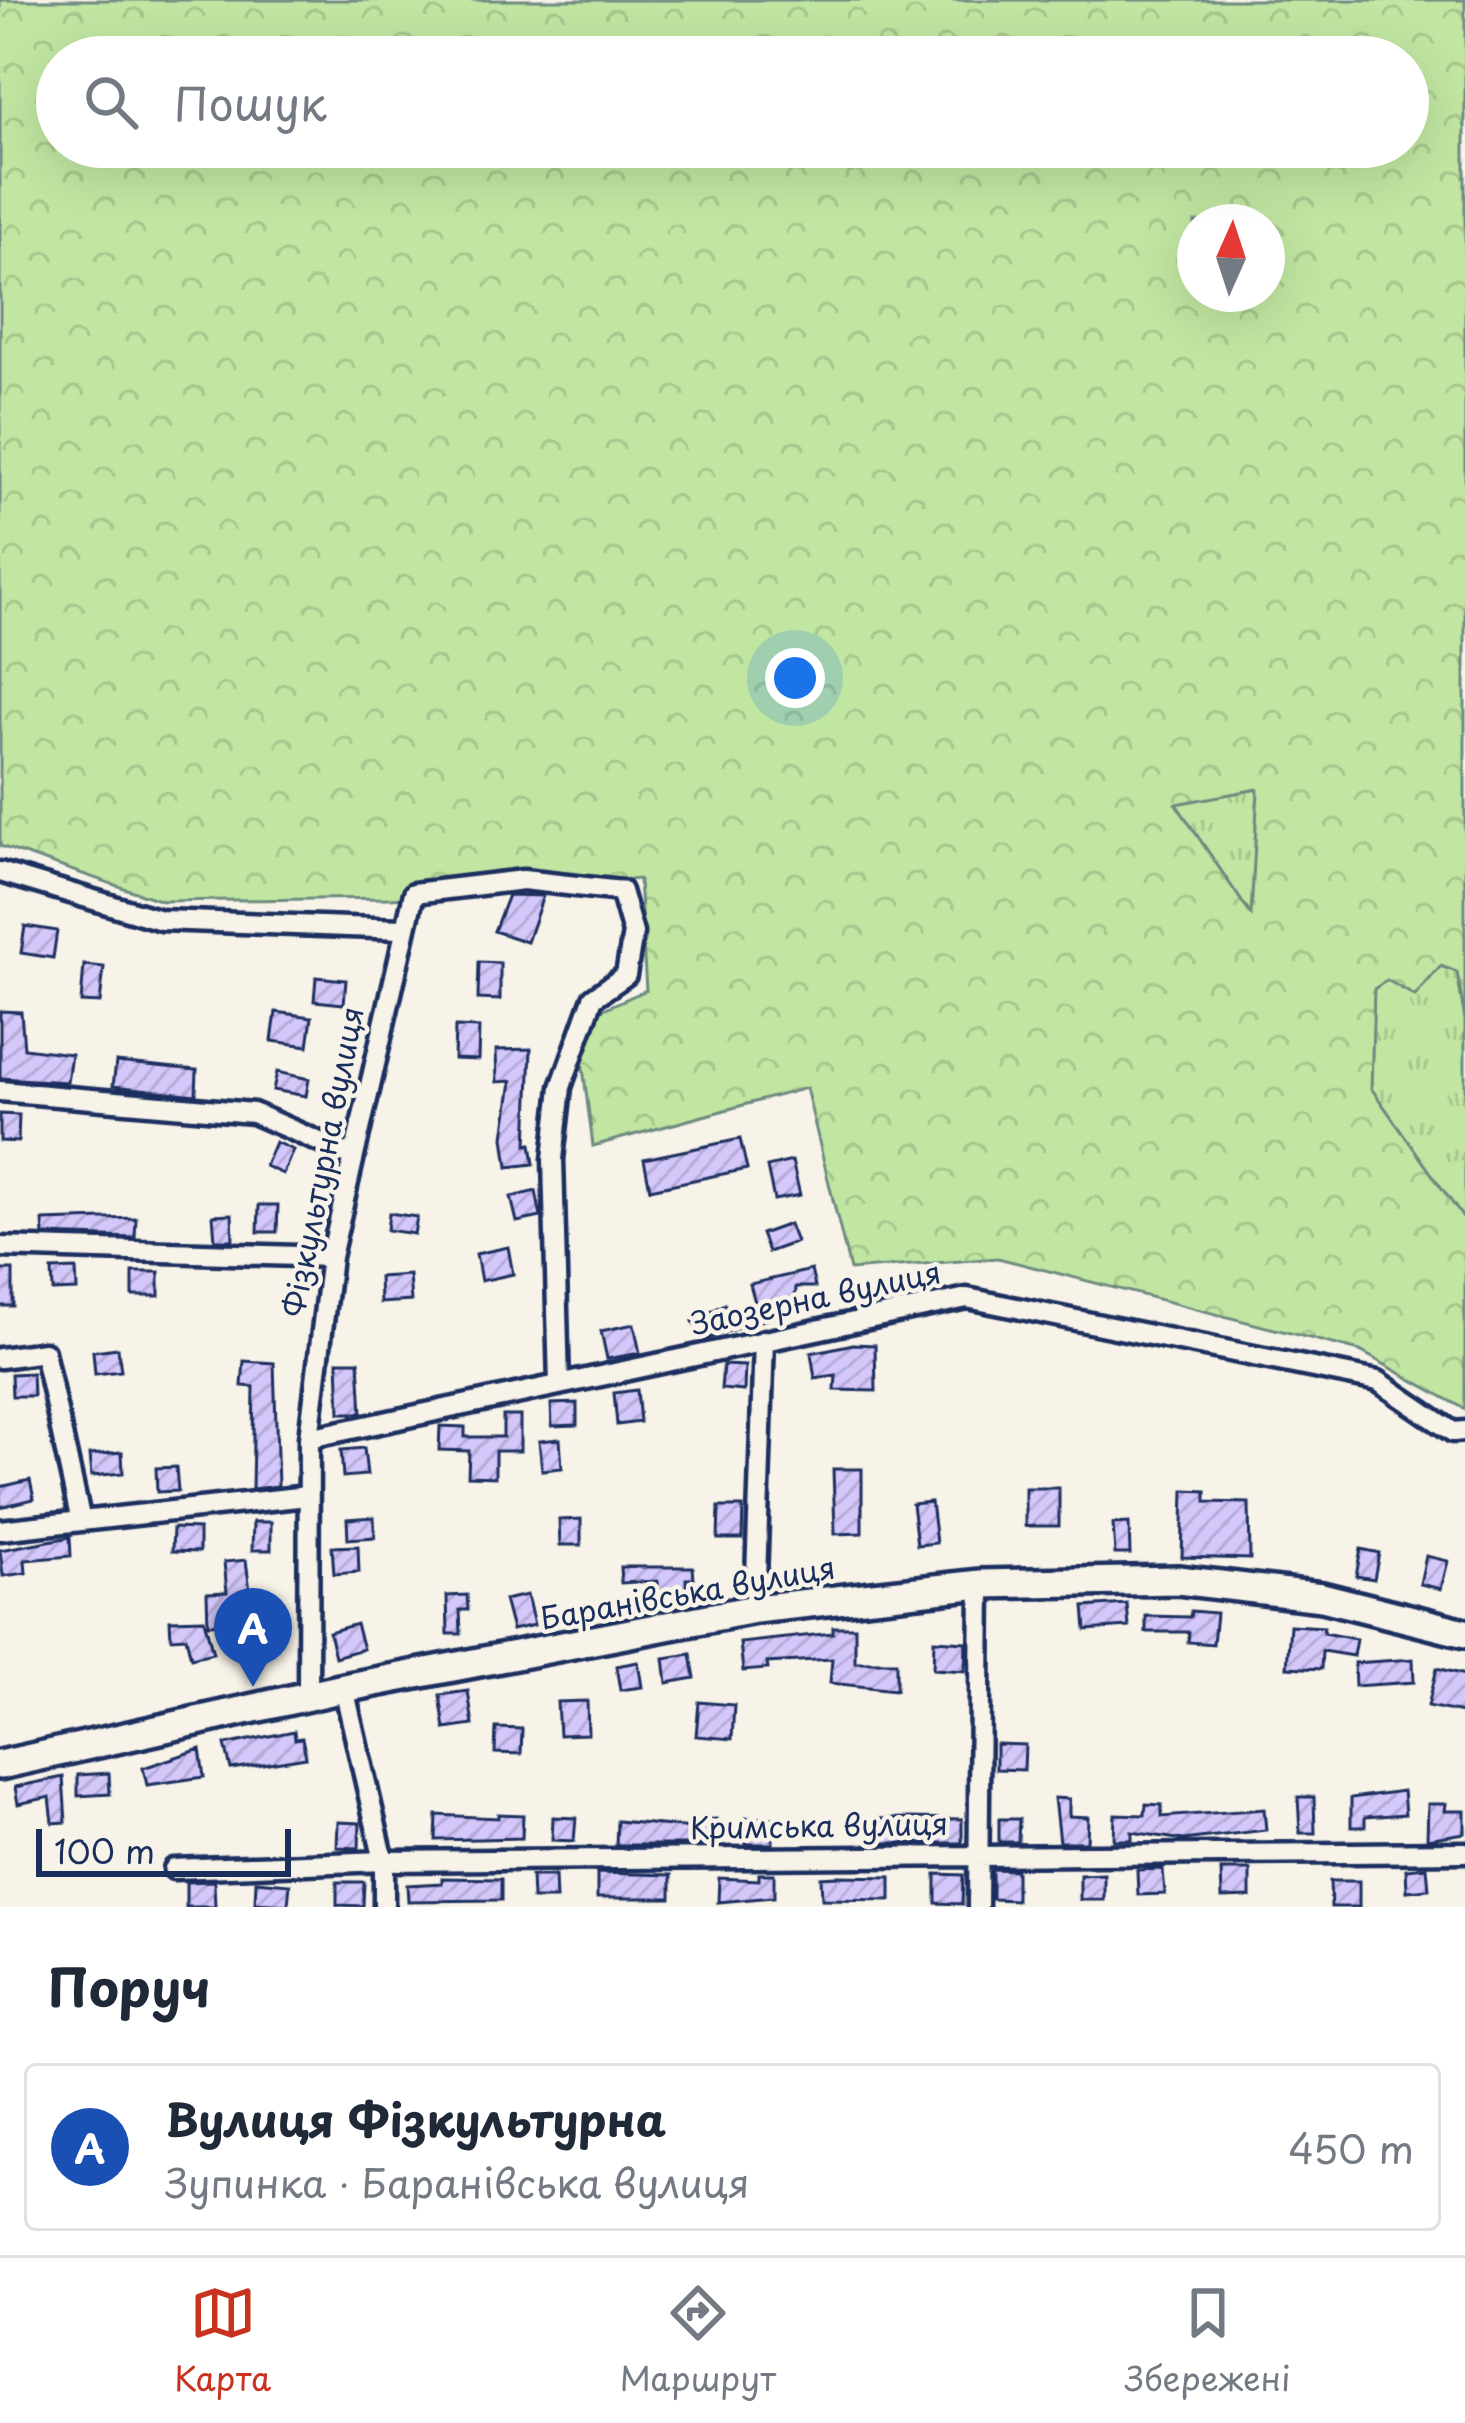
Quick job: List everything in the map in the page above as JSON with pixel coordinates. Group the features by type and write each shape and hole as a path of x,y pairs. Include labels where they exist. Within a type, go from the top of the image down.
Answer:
{"main road":[{"name":"Баранівська вулиця","path":"0,1766 344,1688 755,1609 980,1584 1178,1580 1322,1597 1465,1633"}],"street":[{"path":"0,872 160,920 402,929 414,893 523,880 621,891 633,933 626,975 593,998 561,1087 553,1159 560,1385"},
{"name":"Фізкультурна вулиця","path":"308,1696 309,1438 331,1258 402,929"},
{"path":"0,1091 253,1113 352,1156"},
{"path":"0,1246 331,1258"},
{"name":"Заозерна вулиця","path":"309,1438 968,1298 1378,1381 1453,1432 1465,1431"},
{"path":"755,1609 764,1340"},
{"path":"0,1358 44,1352 80,1517"},
{"path":"0,1530 80,1517 307,1496"},
{"path":"978,1907 980,1584"},
{"path":"344,1688 384,1861 384,1907"},
{"name":"Кримська вулиця","path":"174,1869 384,1861 1465,1852"}],"green space":[{"path":"0,0 1465,0 1465,1019 1457,972 1441,966 1415,996 1387,980 1374,989 1371,1088 1465,1221 1465,1409 1360,1351 998,1258 850,1270 806,1088 593,1146 577,1021 646,990 639,879 391,898 162,901 0,846","holes":["1258,790 1251,915 1176,804"]},
{"path":"1258,789 1252,917 1175,803"},
{"path":"1440,966 1457,972 1465,1019 1465,1221 1371,1089 1373,989 1387,980"}],"building":[{"path":"508,895 543,896 527,942 494,931"},
{"path":"25,926 57,931 53,958 21,953"},
{"path":"479,962 500,963 500,1000 478,999"},
{"path":"84,965 104,967 100,1003 81,1002"},
{"path":"316,977 346,980 344,1004 314,1001"},
{"path":"0,1011 21,1012 24,1048 71,1054 67,1082 0,1078"},
{"path":"276,1012 312,1017 308,1046 272,1041"},
{"path":"455,1027 479,1028 478,1060 454,1059"},
{"path":"531,1049 527,1145 531,1144 534,1164 508,1167 504,1137 512,1081 497,1082 496,1050"},
{"path":"116,1062 197,1070 196,1095 113,1086"},
{"path":"277,1072 309,1079 306,1096 273,1090"},
{"path":"0,1114 19,1115 18,1142 0,1141"},
{"path":"740,1139 747,1169 650,1189 644,1159"},
{"path":"275,1142 293,1150 283,1174 265,1166"},
{"path":"792,1161 800,1195 774,1200 767,1167"},
{"path":"536,1191 541,1217 517,1222 511,1197"},
{"path":"259,1205 278,1205 277,1232 258,1232"},
{"path":"389,1213 417,1217 414,1234 387,1230"},
{"path":"232,1214 233,1240 215,1240 213,1215"},
{"path":"136,1218 135,1238 44,1235 43,1221"},
{"path":"789,1224 796,1242 768,1252 761,1234"},
{"path":"508,1247 513,1274 481,1281 476,1254"},
{"path":"76,1269 77,1290 53,1291 52,1270"},
{"path":"0,1270 13,1270 13,1306 0,1306"},
{"path":"811,1270 815,1287 796,1287 795,1303 775,1307 778,1316 760,1321 750,1284"},
{"path":"133,1272 159,1272 159,1296 133,1296"},
{"path":"409,1275 411,1301 380,1303 379,1277"},
{"path":"725,1304 738,1328 703,1340 693,1321"},
{"path":"634,1324 640,1353 607,1359 601,1331"},
{"path":"853,1344 875,1345 876,1391 835,1390 836,1375 815,1378 811,1353"},
{"path":"118,1348 121,1371 95,1374 93,1351"},
{"path":"244,1361 274,1363 278,1486 252,1489 254,1387 242,1386"},
{"path":"338,1361 359,1361 362,1413 340,1413"},
{"path":"723,1365 745,1366 744,1391 721,1389"},
{"path":"32,1373 33,1396 12,1396 11,1374"},
{"path":"637,1390 640,1422 617,1425 614,1393"},
{"path":"577,1403 577,1425 552,1426 551,1404"},
{"path":"503,1416 520,1416 520,1451 495,1451 495,1477 468,1476 469,1451 439,1450 440,1426 465,1427 465,1437 503,1437"},
{"path":"560,1439 562,1468 542,1470 539,1441"},
{"path":"364,1448 367,1475 343,1477 341,1450"},
{"path":"122,1452 123,1473 91,1476 89,1455"},
{"path":"176,1467 178,1491 157,1492 156,1468"},
{"path":"833,1469 862,1469 862,1533 835,1534"},
{"path":"30,1480 34,1499 0,1507 0,1487"},
{"path":"1025,1488 1059,1488 1059,1526 1025,1526"},
{"path":"1184,1490 1206,1491 1206,1502 1249,1503 1250,1559 1182,1557"},
{"path":"931,1502 936,1543 917,1545 912,1504"},
{"path":"719,1507 743,1507 742,1539 718,1539"},
{"path":"374,1517 375,1537 348,1539 347,1519"},
{"path":"581,1519 581,1545 560,1545 559,1520"},
{"path":"253,1522 271,1522 271,1550 252,1550"},
{"path":"1129,1523 1130,1554 1115,1554 1113,1524"},
{"path":"173,1528 199,1529 199,1552 172,1551"},
{"path":"70,1537 71,1556 25,1560 26,1573 3,1576 0,1550"},
{"path":"358,1546 359,1572 334,1574 332,1547"},
{"path":"1361,1549 1379,1553 1374,1579 1356,1576"},
{"path":"1426,1556 1448,1561 1441,1589 1420,1584"},
{"path":"246,1560 254,1622 208,1624 207,1593 227,1592 224,1562"},
{"path":"620,1567 693,1567 694,1579 686,1579 687,1600 658,1601 657,1581 621,1583"},
{"path":"467,1595 468,1610 460,1610 461,1634 448,1634 447,1596"},
{"path":"527,1595 534,1625 512,1630 504,1600"},
{"path":"1127,1604 1129,1627 1086,1630 1084,1607"},
{"path":"1191,1611 1216,1613 1213,1644 1188,1642 1189,1632 1146,1632 1146,1616 1190,1617"},
{"path":"204,1619 213,1653 191,1658 186,1637 171,1638 170,1620"},
{"path":"356,1624 363,1649 335,1657 329,1632"},
{"path":"1290,1625 1324,1627 1323,1633 1356,1639 1353,1656 1322,1651 1321,1669 1287,1667"},
{"path":"833,1627 855,1627 855,1662 896,1662 896,1690 830,1683 832,1659 767,1663 768,1669 743,1671 740,1643 833,1633"},
{"path":"934,1640 966,1642 965,1671 933,1669"},
{"path":"691,1654 695,1678 667,1683 664,1658"},
{"path":"1413,1659 1414,1682 1355,1686 1354,1663"},
{"path":"638,1662 642,1687 620,1690 616,1666"},
{"path":"1437,1668 1465,1675 1462,1713 1428,1706"},
{"path":"468,1691 473,1725 445,1729 440,1695"},
{"path":"587,1701 588,1734 559,1735 557,1702"},
{"path":"699,1702 734,1705 732,1739 696,1736"},
{"path":"496,1728 522,1729 521,1754 495,1753"},
{"path":"294,1731 295,1739 302,1738 306,1757 231,1769 225,1745"},
{"path":"996,1744 1025,1745 1024,1770 996,1769"},
{"path":"200,1749 204,1777 147,1785 143,1768"},
{"path":"109,1773 110,1794 78,1796 78,1775"},
{"path":"63,1777 66,1822 53,1823 50,1797 18,1804 15,1787"},
{"path":"1403,1791 1405,1814 1365,1817 1365,1827 1351,1827 1351,1798"},
{"path":"1298,1797 1314,1797 1315,1833 1300,1833"},
{"path":"1054,1798 1069,1799 1069,1816 1088,1817 1087,1842 1059,1842"},
{"path":"1146,1804 1162,1805 1162,1817 1264,1809 1266,1830 1183,1840 1132,1832 1132,1840 1114,1840 1115,1814 1145,1815"},
{"path":"1428,1804 1446,1804 1445,1811 1465,1811 1465,1833 1427,1839"},
{"path":"498,1814 523,1815 522,1838 436,1840 437,1815 498,1818"},
{"path":"553,1817 576,1818 574,1841 552,1840"},
{"path":"746,1818 773,1818 773,1844 746,1844"},
{"path":"716,1819 716,1845 616,1845 617,1821 692,1828 692,1820"},
{"path":"876,1819 962,1819 962,1843 877,1843"},
{"path":"999,1819 1019,1819 1018,1842 999,1842"},
{"path":"338,1822 360,1823 359,1848 337,1847"},
{"path":"1427,1867 1429,1889 1407,1891 1406,1869"},
{"path":"992,1869 1016,1870 1016,1900 992,1899"},
{"path":"1163,1869 1165,1894 1138,1895 1137,1870"},
{"path":"1221,1870 1250,1870 1250,1897 1222,1898"},
{"path":"597,1873 671,1875 671,1898 597,1898"},
{"path":"759,1874 774,1874 774,1897 718,1902 719,1878 759,1880"},
{"path":"936,1874 963,1875 962,1904 936,1903"},
{"path":"1104,1874 1104,1900 1080,1900 1080,1875"},
{"path":"531,1876 555,1876 556,1899 532,1899"},
{"path":"821,1877 891,1877 891,1900 822,1899"},
{"path":"442,1878 501,1879 501,1900 408,1901 407,1885 442,1883"},
{"path":"214,1881 215,1907 186,1907 186,1882"},
{"path":"256,1881 290,1884 288,1905 255,1903"},
{"path":"1330,1881 1359,1881 1359,1907 1331,1907"},
{"path":"337,1882 364,1882 363,1906 337,1905"}],"place":[{"name":"Вулиця Фізкультурна","path":"253,1687"}]}
